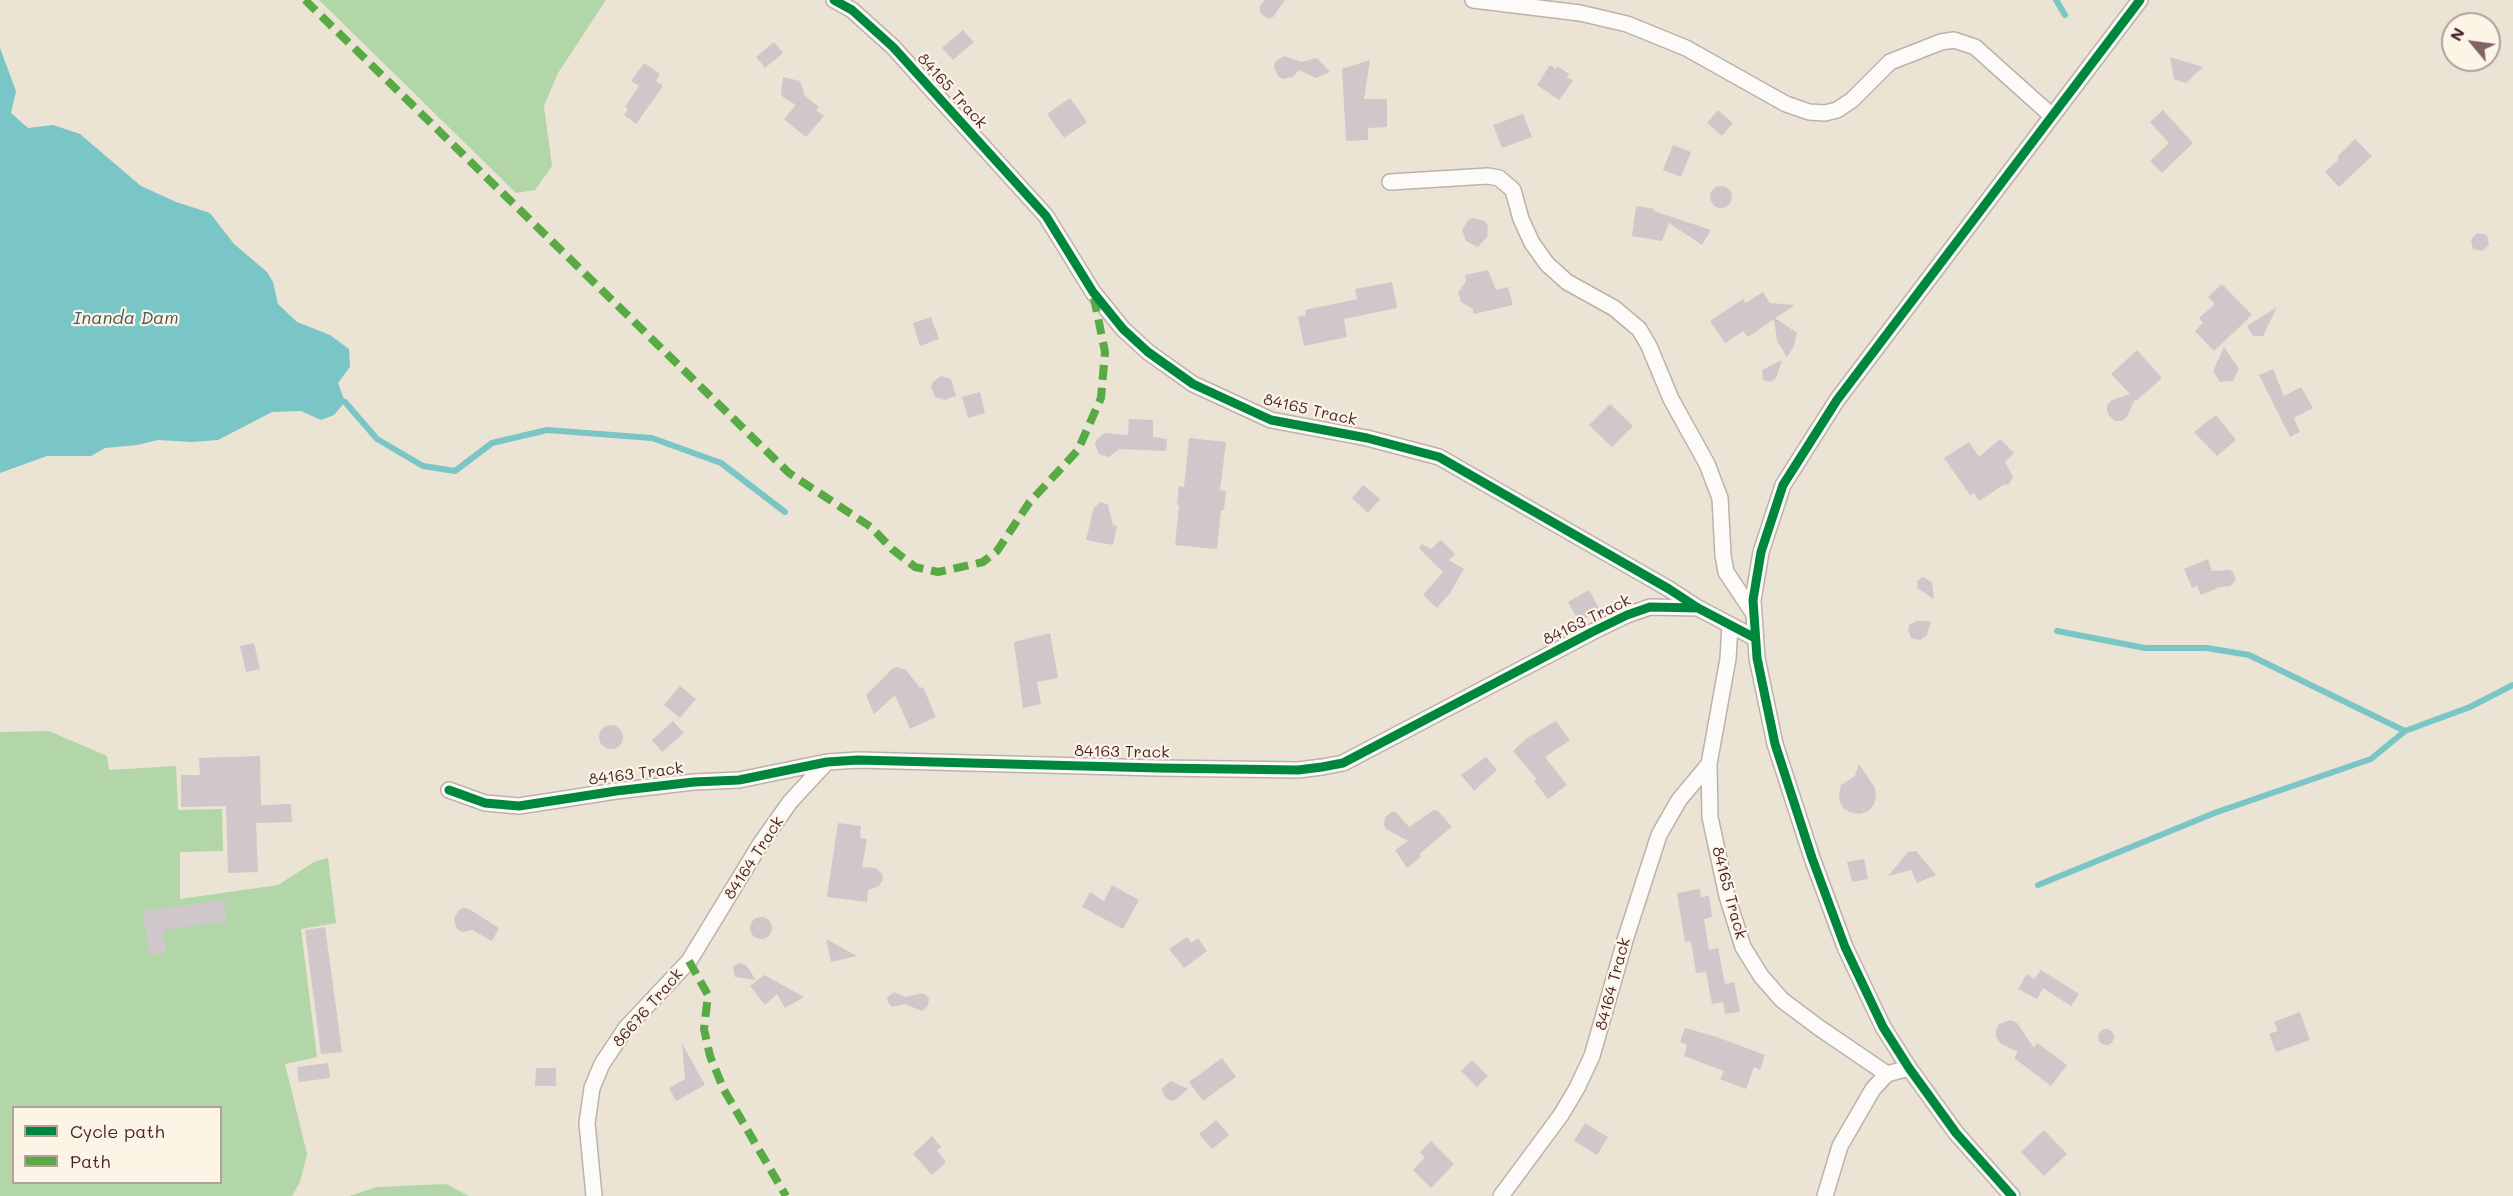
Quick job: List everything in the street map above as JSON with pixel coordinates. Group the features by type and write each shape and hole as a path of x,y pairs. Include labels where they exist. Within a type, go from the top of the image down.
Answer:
{"street":[{"name":"84165 Track","path":"834,0 852,10 893,47 1046,216 1093,292 1123,329 1148,352 1193,384 1271,420 1367,438 1439,457 1630,566 1698,608"},
{"path":"1473,0 1580,14 1627,24 1676,43 1786,104 1809,112 1826,113 1837,110 1852,100 1890,62 1941,42 1954,40 1976,47 2052,116"},
{"path":"2011,1196 1956,1133 1909,1068 1883,1028 1845,947 1812,858 1775,744 1757,658 1753,600 1761,552 1783,485 1837,400 2140,0"},
{"path":"1390,182 1488,176 1499,178 1513,190 1521,219 1532,243 1547,264 1567,282 1614,308 1639,329 1649,346 1671,399 1707,464 1720,498 1726,572 1754,614"},
{"name":"84163 Track","path":"448,790 484,803 519,806 616,791 694,782 739,780 827,762 858,760 1298,770 1343,763 1627,615 1650,607 1698,608 1755,638"},
{"name":"84165 Track","path":"1730,625 1728,659 1709,764 1710,817 1727,896 1743,947 1761,976 1782,1000 1887,1074"},
{"name":"84164 Track","path":"689,961 761,843 790,802 827,762"},
{"name":"84164 Track","path":"1501,1196 1561,1115 1577,1088 1592,1056 1626,937 1659,835 1679,800 1709,764"},
{"name":"86676 Track","path":"594,1196 587,1123 592,1088 598,1072 626,1028 689,961"},
{"path":"1825,1196 1840,1146 1873,1089 1887,1074 1909,1068"}],"green space":[{"path":"319,0 606,0 558,73 544,106 552,166 535,190 516,193"},
{"path":"49,731 107,756 109,770 176,766 178,810 222,809 223,851 180,852 180,899 278,885 314,862 328,858 336,923 301,929 317,1057 285,1064 307,1154 300,1182 292,1196 0,1196 0,732"},
{"path":"446,1184 469,1196 349,1196 377,1187"}],"water":[{"name":"Inanda Dam","path":"0,48 16,91 11,113 28,128 53,125 80,134 141,186 176,202 210,213 234,244 267,272 273,282 278,304 297,322 330,335 349,349 350,367 338,383 345,402 334,415 321,420 301,411 272,412 218,440 192,442 158,440 137,445 105,448 91,456 47,456 0,473"}],"building":[{"path":"1265,0 1285,0 1273,17 1268,19 1260,13 1260,6"},
{"path":"963,30 974,42 953,60 942,48"},
{"path":"774,42 783,53 765,68 756,57"},
{"path":"1284,56 1301,62 1317,58 1330,72 1316,78 1299,70 1293,77 1283,79 1278,76 1274,67 1276,61"},
{"path":"2170,57 2203,67 2186,83 2174,79"},
{"path":"1370,60 1364,99 1387,99 1387,127 1368,128 1368,140 1346,141 1342,69"},
{"path":"644,63 660,74 656,81 663,86 636,124 624,115 628,109 625,107 639,86 631,81"},
{"path":"1550,65 1556,69 1557,66 1569,74 1567,77 1573,81 1559,100 1537,85"},
{"path":"783,77 800,81 805,96 819,107 816,110 824,116 806,137 784,119 796,105 781,94"},
{"path":"1070,98 1087,122 1064,138 1047,114"},
{"path":"1718,110 1733,123 1722,136 1707,123"},
{"path":"2163,110 2193,143 2162,173 2150,161 2169,143 2150,122"},
{"path":"1523,114 1532,137 1502,148 1493,125"},
{"path":"2355,139 2372,156 2339,187 2325,172"},
{"path":"1673,145 1691,152 1681,177 1663,170"},
{"path":"1721,186 1729,189 1732,197 1729,205 1721,208 1713,205 1710,197 1713,189"},
{"path":"1636,206 1655,209 1654,211 1711,230 1702,245 1669,223 1662,241 1632,236"},
{"path":"1473,218 1485,221 1488,226 1487,237 1478,247 1466,241 1462,230 1468,220"},
{"path":"2477,233 2487,235 2489,244 2483,251 2473,249 2471,240"},
{"path":"1488,270 1496,290 1508,287 1513,305 1474,314 1473,309 1461,302 1458,293 1466,281 1465,275"},
{"path":"1392,282 1397,308 1344,319 1347,337 1304,346 1298,317 1306,315 1305,310 1357,299 1355,289"},
{"path":"2222,284 2252,315 2214,351 2195,331 2203,323 2199,318 2215,304 2208,297"},
{"path":"1763,292 1770,303 1795,305 1775,318 1797,333 1794,346 1787,357 1777,341 1774,319 1748,337 1743,331 1725,343 1710,321 1743,299 1746,303"},
{"path":"2277,307 2263,336 2253,336 2247,326"},
{"path":"931,317 939,339 920,346 913,323"},
{"path":"2224,347 2239,369 2233,381 2220,382 2213,371"},
{"path":"2137,350 2162,378 2136,401 2135,399 2127,417 2122,421 2115,421 2107,411 2107,405 2112,400 2130,394 2111,374"},
{"path":"1782,360 1776,378 1770,382 1763,380 1762,370"},
{"path":"2273,369 2284,396 2301,387 2313,408 2294,418 2300,432 2290,437 2259,375"},
{"path":"941,376 951,379 956,396 945,400 935,397 931,387 933,382"},
{"path":"980,392 985,413 968,418 962,397"},
{"path":"1610,404 1633,426 1612,447 1589,425"},
{"path":"2216,415 2236,440 2217,456 2194,432"},
{"path":"1129,419 1153,420 1153,437 1167,439 1166,451 1119,449 1109,457 1099,454 1095,444 1097,439 1105,433 1128,435"},
{"path":"1189,438 1226,442 1220,490 1226,491 1224,510 1221,510 1217,549 1175,545 1179,486 1184,487"},
{"path":"2000,439 2014,453 2005,462 2013,477 2009,484 2003,485 1979,501 1974,493 1970,495 1944,458 1969,442 1979,457"},
{"path":"1363,485 1380,499 1368,513 1352,498"},
{"path":"1101,502 1108,505 1113,525 1117,526 1113,545 1086,540 1094,507"},
{"path":"1441,540 1455,554 1449,560 1464,569 1450,593 1437,608 1423,595 1443,572 1419,548 1422,544 1431,549"},
{"path":"2208,559 2212,571 2229,570 2233,572 2236,580 2230,586 2220,587 2201,595 2197,586 2192,588 2184,569"},
{"path":"1923,577 1932,582 1934,599 1917,588 1917,581"},
{"path":"1589,590 1600,610 1579,622 1568,602"},
{"path":"1917,621 1931,621 1927,635 1920,640 1911,638 1908,630 1909,625"},
{"path":"1050,633 1058,678 1037,682 1041,704 1023,708 1014,642"},
{"path":"254,643 260,669 246,672 240,646"},
{"path":"897,667 906,670 920,688 923,687 936,717 910,729 895,695 874,714 866,695 892,669"},
{"path":"680,686 696,699 680,718 664,705"},
{"path":"673,721 684,733 662,752 652,740"},
{"path":"1556,721 1570,740 1545,757 1567,785 1548,799 1534,781 1537,779 1513,751 1527,738"},
{"path":"611,725 619,729 623,737 619,745 611,749 603,745 599,737 603,729"},
{"path":"260,756 261,805 291,804 292,822 256,823 258,872 228,873 226,806 181,807 181,775 200,775 199,758"},
{"path":"1486,757 1497,770 1474,791 1461,775"},
{"path":"1859,764 1875,788 1876,796 1874,805 1868,811 1860,814 1844,809 1839,794 1841,785 1855,776"},
{"path":"1434,810 1439,812 1452,827 1419,854 1421,857 1407,868 1395,850 1408,841 1386,829 1385,817 1396,812 1409,827"},
{"path":"838,823 861,826 860,838 867,839 862,867 876,868 882,874 883,879 879,886 868,890 867,902 827,897"},
{"path":"1916,851 1936,875 1917,883 1911,870 1888,876 1908,852"},
{"path":"1864,859 1868,879 1852,882 1847,862"},
{"path":"1112,885 1139,900 1123,929 1082,907 1090,892 1104,901"},
{"path":"1700,889 1701,897 1709,896 1712,917 1704,919 1709,950 1718,948 1725,984 1734,982 1740,1012 1725,1014 1723,1002 1712,1004 1706,972 1696,973 1691,941 1685,942 1677,893"},
{"path":"224,900 227,921 163,930 166,953 149,955 143,911"},
{"path":"464,908 499,928 492,941 472,930 462,932 457,929 454,919 459,910"},
{"path":"761,917 769,920 772,928 769,936 761,939 753,936 750,928 753,920"},
{"path":"325,927 342,1052 321,1054 305,930"},
{"path":"1187,937 1191,943 1198,938 1207,951 1184,968 1169,949"},
{"path":"826,939 857,956 831,962"},
{"path":"739,963 746,965 756,980 735,977 733,967"},
{"path":"2041,970 2079,994 2071,1006 2043,988 2037,999 2018,989 2027,974 2034,979"},
{"path":"764,975 804,997 785,1008 777,994 765,1005 750,986"},
{"path":"894,992 905,997 923,993 929,998 928,1006 922,1011 905,1004 892,1007 887,997"},
{"path":"2300,1012 2310,1040 2276,1052 2269,1034 2278,1031 2274,1022"},
{"path":"2011,1020 2017,1023 2034,1048 2037,1043 2067,1065 2051,1086 2014,1058 2018,1052 2000,1043 1996,1037 1999,1024"},
{"path":"1685,1028 1765,1055 1760,1070 1754,1067 1746,1089 1720,1079 1724,1071 1684,1056 1687,1045 1680,1042"},
{"path":"2103,1029 2109,1029 2114,1037 2112,1043 2103,1045 2098,1040 2098,1034"},
{"path":"682,1043 705,1085 676,1101 669,1088 685,1079"},
{"path":"1222,1058 1236,1077 1203,1101 1189,1082"},
{"path":"1472,1060 1488,1076 1477,1087 1461,1071"},
{"path":"328,1063 330,1078 299,1082 297,1067"},
{"path":"536,1068 556,1068 556,1086 535,1086"},
{"path":"1171,1081 1188,1089 1174,1101 1166,1099 1162,1090"},
{"path":"1216,1120 1229,1135 1212,1149 1199,1134"},
{"path":"1585,1123 1608,1137 1597,1155 1574,1141"},
{"path":"2044,1130 2067,1154 2044,1176 2021,1152"},
{"path":"932,1136 941,1147 937,1151 946,1162 932,1175 913,1154"},
{"path":"1431,1141 1454,1164 1431,1188 1413,1170 1425,1157 1420,1152"}],"waterway":[{"path":"2056,0 2065,15"},
{"path":"345,402 377,439 423,466 455,471 492,443 547,430 652,438 721,463 785,512"},
{"path":"2057,631 2145,648 2207,648 2249,655 2405,731"},
{"path":"2038,885 2217,812 2371,759 2405,731 2470,707 2513,685"}],"marked path":[{"path":"305,0 789,473 871,527 892,549 915,567 938,572 983,562 997,551 1029,503 1078,450 1101,398 1105,352 1094,298"},
{"path":"689,961 708,995 704,1029 710,1056 724,1090 786,1196"}],"cycle path":[{"path":"834,0 852,10 893,47 1046,216 1093,292 1123,329 1148,352 1193,384 1271,420 1367,438 1439,457 1669,589 1698,608"},
{"path":"2012,1196 1956,1133 1909,1068 1883,1027 1845,947 1812,858 1775,744 1757,658 1753,600 1761,552 1783,485 1837,400 2140,0"},
{"path":"449,790 485,803 519,806 616,791 694,782 739,780 827,762 858,760 1298,770 1343,763 1592,632 1650,607 1698,608 1755,638"}]}
